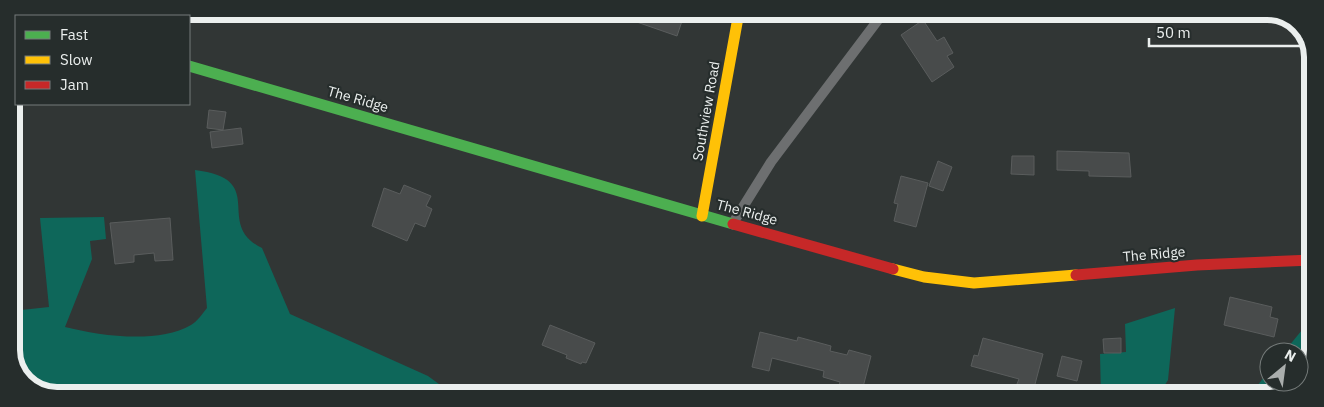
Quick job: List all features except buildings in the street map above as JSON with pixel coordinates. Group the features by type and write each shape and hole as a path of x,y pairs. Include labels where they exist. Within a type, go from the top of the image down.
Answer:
{"street":[{"name":"Southview Road","path":"702,216 738,20"},
{"name":"The Ridge","path":"190,66 702,216 733,223 906,273 974,283 1197,265 1304,260"}],"lane":[{"path":"733,223 771,162 878,20"}],"green space":[{"path":"195,170 217,175 230,183 236,192 241,227 248,238 262,248 290,314 428,376 443,387 57,387 47,386 36,381 28,373 21,357 20,310 49,307 40,218 104,217 106,239 90,241 92,259 65,327 112,335 162,335 191,325 207,308"},
{"path":"1175,308 1168,380 1164,387 1101,387 1100,354 1126,352 1125,324"},
{"path":"1302,330 1302,342 1292,342"}],"traffic: fast":[{"path":"190,66 733,224"}],"traffic: slow":[{"path":"702,216 738,20"},
{"path":"893,269 924,277 974,283 1076,275"}],"traffic: jam":[{"path":"733,224 893,269"},
{"path":"1076,275 1197,265 1304,260"}]}
